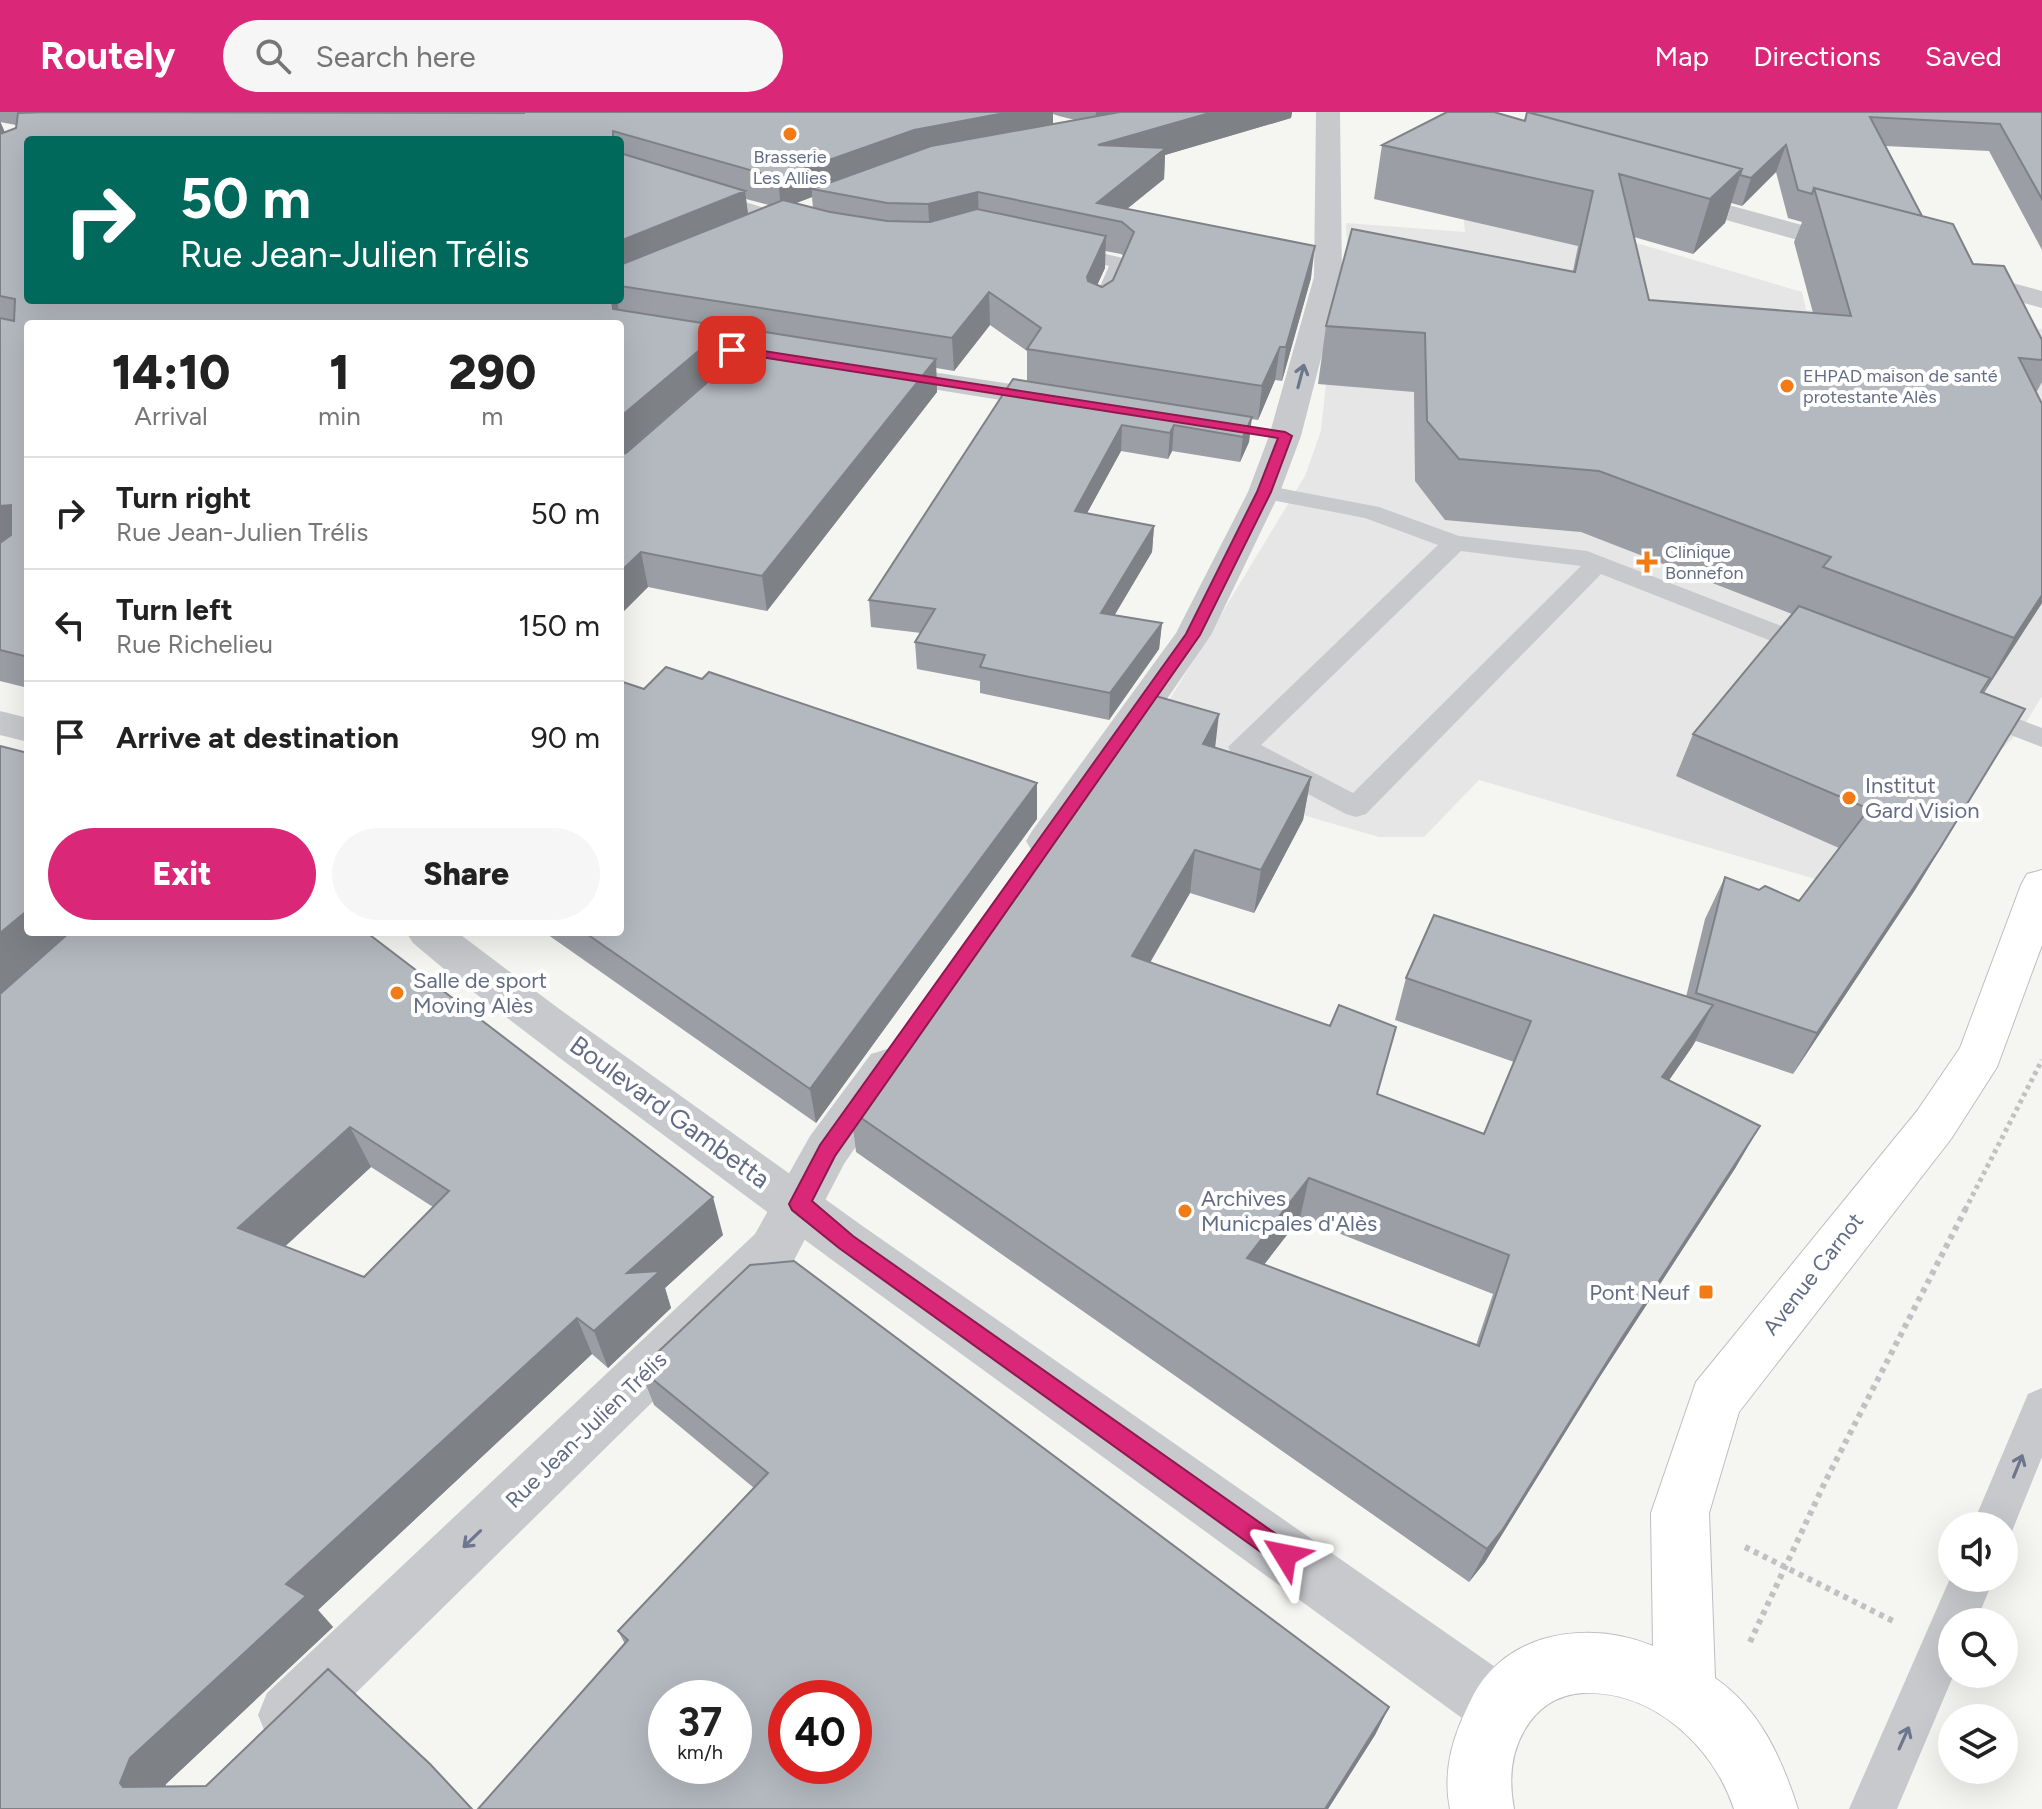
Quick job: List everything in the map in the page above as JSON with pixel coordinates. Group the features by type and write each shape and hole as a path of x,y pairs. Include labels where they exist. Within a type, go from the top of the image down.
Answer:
{"main road":[{"name":"Avenue Carnot","path":"1699,1705 1680,1513 1715,1400 1934,1125 1981,1054 2042,885"},
{"path":"1482,1809 1479,1795 1483,1748 1499,1707 1526,1680 1561,1664 1601,1661 1644,1670 1699,1705 1724,1728 1755,1774 1766,1809"}],"street":[{"path":"1028,867 1193,635 1264,492 1270,433 1328,277 1328,112"},
{"path":"624,172 794,219 742,238"},
{"path":"1642,189 1885,257"},
{"path":"1931,270 2042,300"},
{"path":"624,331 1085,405"},
{"path":"737,375 760,354"},
{"path":"0,723 24,729"},
{"name":"Boulevard Gambetta","path":"433,936 475,971 747,1169 800,1204 846,1242 1499,1707"},
{"name":"Rue Jean-Julien Trélis","path":"248,1754 773,1250 827,1150 910,1034"}],"lane":[{"path":"1049,247 1120,263 1099,311"},
{"path":"1264,492 1371,512 1455,543 1578,556 1846,661"},
{"path":"1455,543 1242,747 1356,807 1598,563"},
{"path":"1948,701 2042,738"},
{"path":"1999,1512 2042,1407"},
{"path":"1873,1809 1938,1659"}],"path":[{"path":"1699,1705 1785,1569 1826,1480 2042,1060"},
{"path":"1680,1513 1785,1569 1938,1626"}],"shaded area":[{"name":"Clinique Bonnefon","path":"1463,210 1633,242 1802,292 1806,310 2042,329 2042,696 2022,729 2000,751 1919,884 1863,893 1479,780 1424,837 1379,837 1130,765 1305,476 1321,431 1326,384 1343,315 1348,263 1346,223 1465,232"}],"building":[{"path":"1010,112 914,130 778,178 613,131 613,136 24,136 24,304 612,304 613,309 727,327 624,414 624,320 24,320 24,656 0,650 0,543 11,535 11,505 0,506 0,318 14,321 15,299 0,296 0,134 16,128 18,113"},
{"path":"1120,112 1213,112 1098,145 1166,148 1097,203 1315,246 1286,347 1280,347 1262,386 1027,349 1041,328 989,292 952,338 624,287 624,263 783,200 830,212 887,221 930,222 977,209 1106,236 1087,277 1088,281 1102,287 1113,280 1134,232 1122,222 978,192 928,204 887,203 812,189 931,146"},
{"path":"1447,112 1494,112 1525,121 1527,112 1742,169 1710,199 1619,174 1649,300 1851,316 1814,188 1953,224 1973,264 2004,266 2042,340 2042,360 2019,358 2042,404 2042,595 2014,638 1823,567 1831,557 1599,471 1459,459 1427,421 1425,333 1326,326 1352,229 1575,272 1593,191 1382,145"},
{"path":"1527,112 2042,112 2042,199 2000,124 1870,117 1922,216 1814,188 1812,194 1798,190 1786,145 1751,178 1740,175 1742,169"},
{"path":"624,154 745,191 624,239"},
{"path":"765,332 936,359 762,576 641,552 624,568 626,453"},
{"path":"1013,379 1252,417 1243,437 1174,425 1170,433 1122,425 1075,511 1154,526 1101,613 1162,623 1110,693 980,667 985,655 915,642 935,609 869,600"},
{"path":"1799,606 1990,678 1981,692 2025,709 1940,848 1817,1033 1696,993 1725,877 1759,890 1765,886 1799,901 1869,809 1693,734"},
{"path":"666,667 702,679 709,672 1037,783 810,1089 590,936 624,936 624,682 644,689"},
{"path":"1152,695 1219,714 1203,744 1311,777 1261,870 1195,850 1132,956 1330,1026 1339,1005 1396,1027 1377,1094 1484,1134 1531,1021 1406,978 1434,915 1713,1005 1662,1077 1760,1126 1620,1341 1503,1529 1487,1549 851,1111 1079,791 1084,792","holes":["1309,1178 1509,1255 1479,1346 1247,1258"]},
{"path":"0,746 24,752 24,913 0,933"},
{"path":"65,936 371,936 713,1197 627,1273 660,1271 594,1331 577,1318 286,1584 306,1596 130,1758 120,1783 123,1787 206,1786 328,1669 430,1764 472,1809 0,1809 0,994","holes":["350,1127 449,1191 364,1277 238,1228"]},
{"path":"794,1261 1389,1707 1325,1809 478,1809 628,1640 618,1631 768,1473 640,1369 750,1265"}],"place":[{"name":"Brasserie Les Allies","path":"790,134"},
{"name":"EHPAD maison de santé protestante Alès","path":"1787,386"},
{"name":"Clinique Bonnefon","path":"1647,562"},
{"name":"Institut Gard Vision","path":"1849,798"},
{"name":"Salle de sport Moving Alès","path":"397,993"},
{"name":"Archives Municpales d'Alès","path":"1185,1211"},
{"name":"Pont Neuf","path":"1706,1292"}],"route":[{"path":"732,350 1285,436 1264,492 1193,635 827,1150 800,1204 846,1242 1285,1555"}]}
